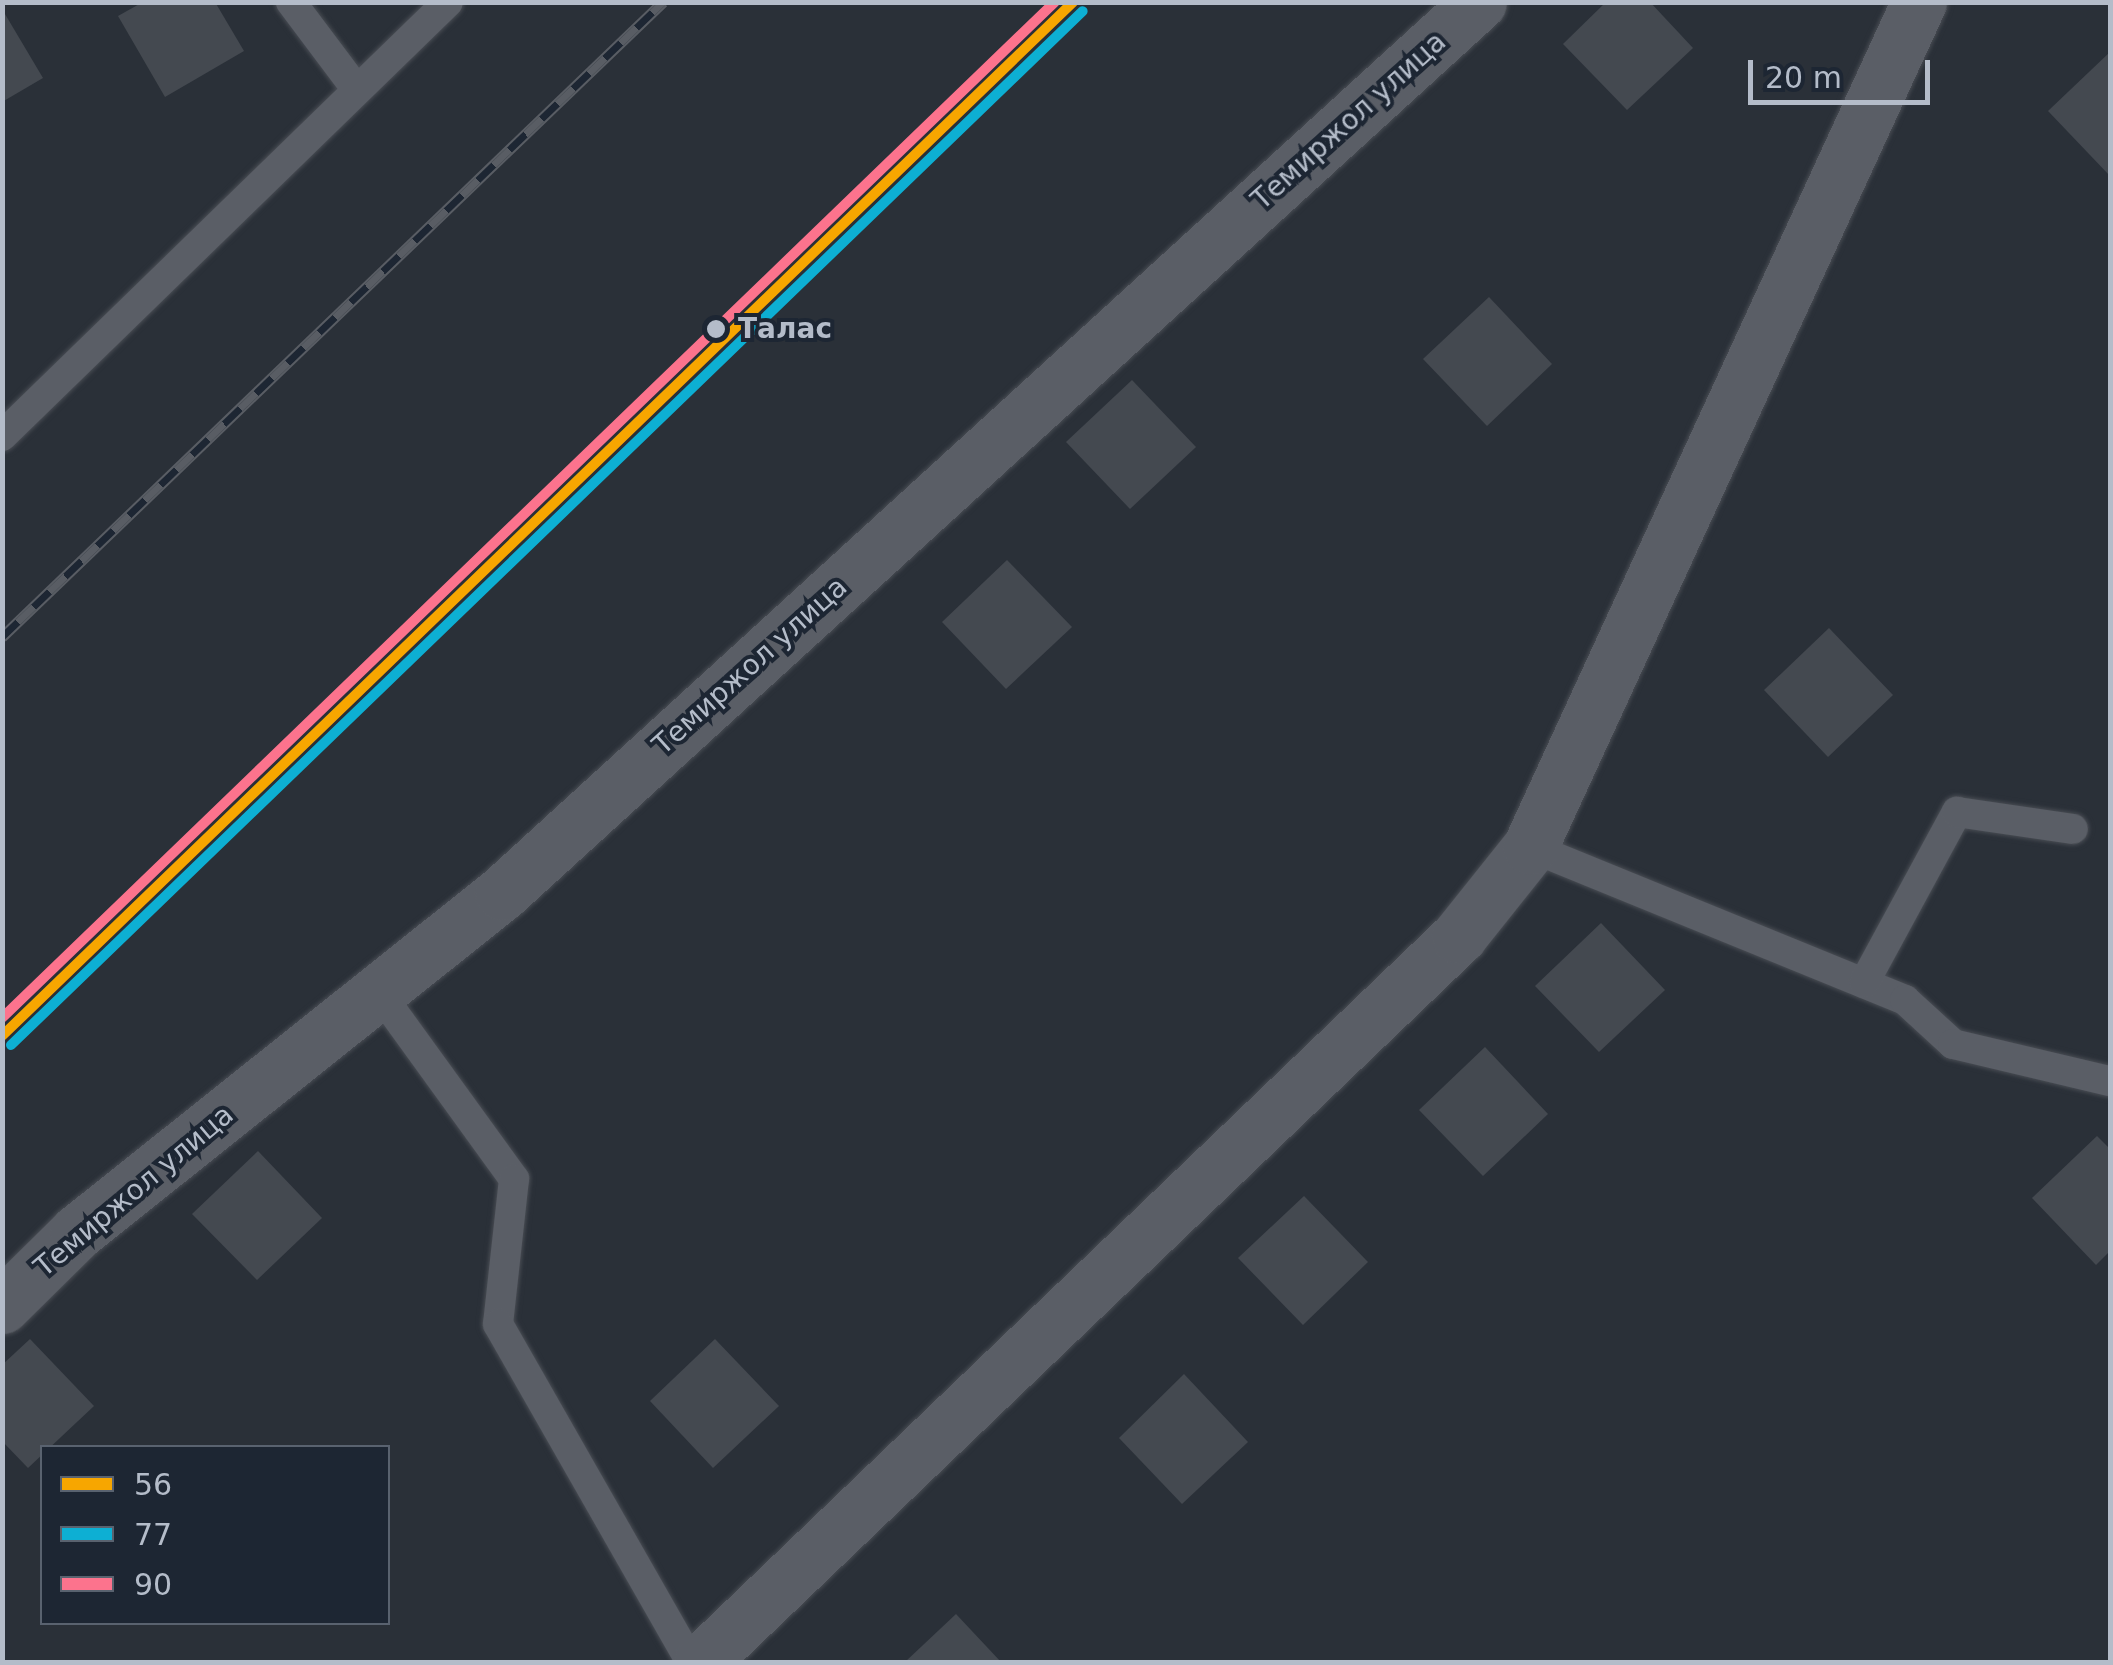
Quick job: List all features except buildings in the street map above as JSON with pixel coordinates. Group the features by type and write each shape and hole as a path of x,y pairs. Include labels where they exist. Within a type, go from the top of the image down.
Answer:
{"street":[{"name":"Темиржол улица","path":"2,1306 77,1232 502,893 1479,2"},
{"path":"702,1662 1460,936 1530,847 1918,2"}],"lane":[{"path":"292,2 358,90"},
{"path":"2,436 448,2"},
{"path":"1864,983 1957,812 2073,828"},
{"path":"1530,847 1905,1000 1952,1044 2110,1081"},
{"path":"378,991 514,1179 498,1324 690,1662"}],"railway":[{"path":"2,637 663,2"}],"transit line":[{"name":"90","path":"2,1018 1055,2"},
{"name":"56","path":"2,1036 1073,2"},
{"name":"77","path":"11,1045 1083,11"}],"place":[{"name":"Талас","path":"716,329"}]}
